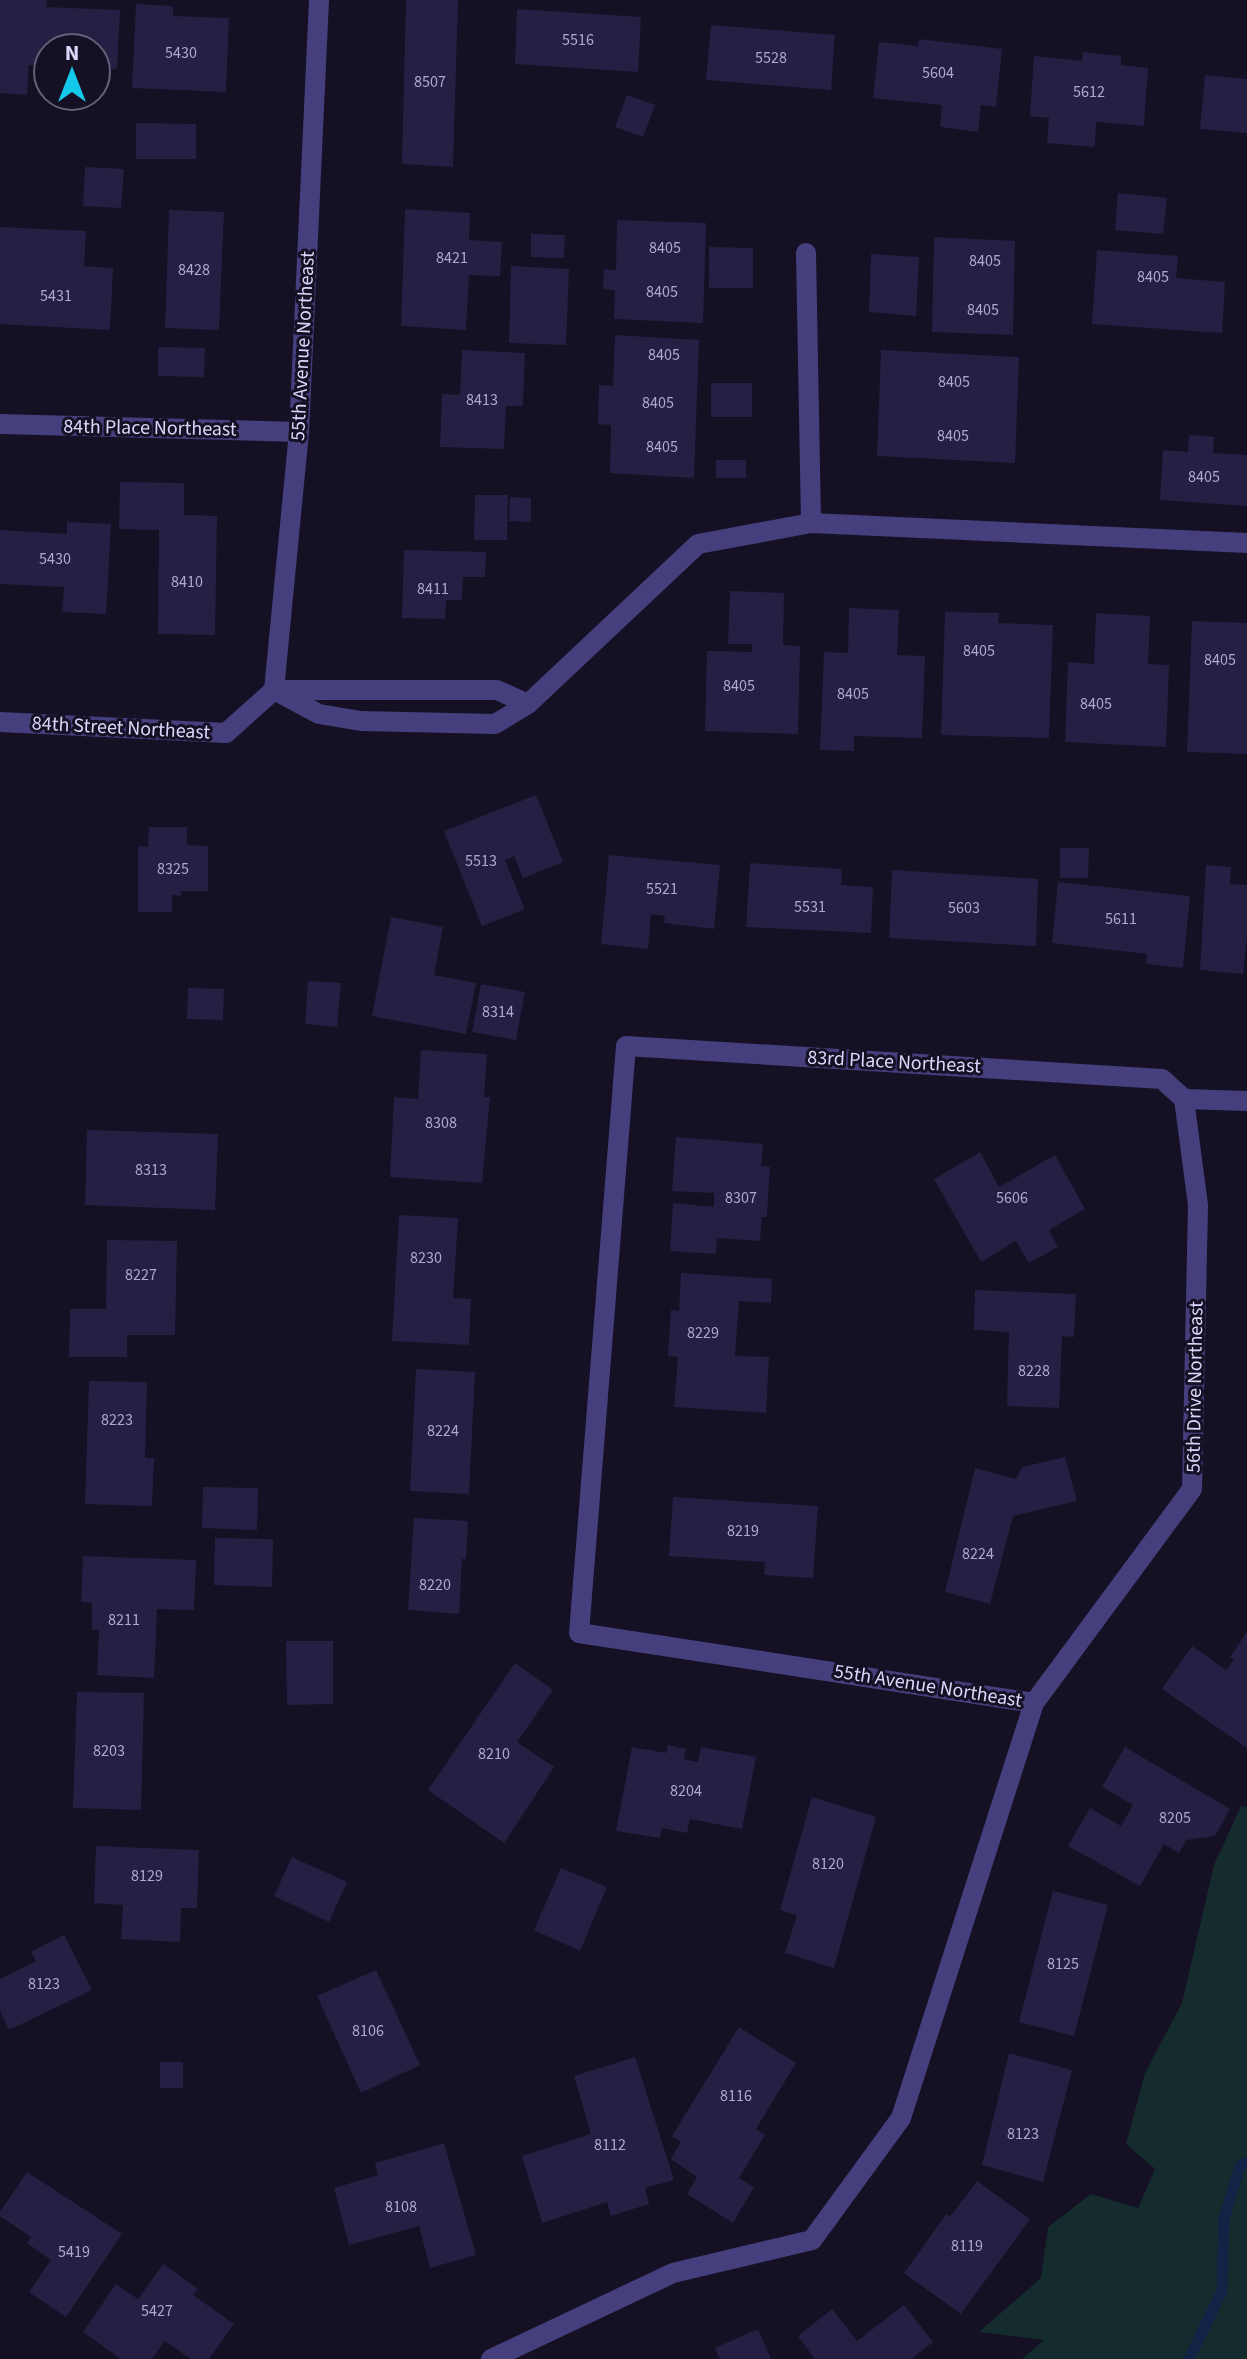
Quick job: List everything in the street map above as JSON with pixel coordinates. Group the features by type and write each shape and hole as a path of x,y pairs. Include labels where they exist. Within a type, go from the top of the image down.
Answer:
{"street":[{"name":"55th Avenue Northeast","path":"274,690 299,432 319,0"},
{"path":"806,253 811,523"},
{"name":"84th Place Northeast","path":"0,424 299,432"},
{"path":"274,690 319,714 361,721 495,724 528,704 698,544 811,523 1247,543"},
{"path":"274,690 497,690 528,704"},
{"name":"84th Street Northeast","path":"0,722 226,733 274,690"},
{"name":"55th Avenue Northeast","path":"491,2359 673,2273 812,2240 901,2118 1034,1703 579,1633 626,1046"},
{"name":"83rd Place Northeast","path":"626,1046 1162,1079 1184,1099"},
{"path":"1184,1099 1247,1101"},
{"name":"56th Drive Northeast","path":"1034,1703 1192,1489 1198,1205 1184,1099"}],"green space":[{"path":"1241,1806 1247,1807 1247,2359 1022,2359 1044,2340 979,2332 1041,2278 1048,2227 1091,2194 1138,2208 1155,2169 1126,2144 1145,2073 1182,2003 1214,1865"}],"building":[{"path":"0,0 47,0 46,7 120,10 117,69 112,69 112,32 32,32 32,65 29,65 27,95 0,93"},
{"path":"406,0 458,0 453,167 402,164"},
{"path":"136,4 173,6 173,16 229,18 226,92 132,88"},
{"path":"517,9 641,17 638,72 515,64"},
{"path":"711,25 835,35 831,90 706,80"},
{"path":"919,39 1002,49 996,107 981,105 978,132 940,127 942,105 873,98 879,42 918,46"},
{"path":"1083,52 1121,56 1121,65 1148,68 1144,126 1096,122 1095,147 1047,143 1049,118 1030,116 1034,56 1082,61"},
{"path":"1205,75 1247,79 1247,133 1200,129"},
{"path":"627,95 655,105 643,137 615,127"},
{"path":"136,123 196,124 196,159 136,159"},
{"path":"85,167 124,169 121,208 83,206"},
{"path":"1118,193 1167,198 1163,234 1115,230"},
{"path":"405,209 470,213 469,240 502,242 500,276 469,275 466,330 401,326"},
{"path":"169,210 224,212 219,330 165,328"},
{"path":"617,220 706,223 703,323 614,319 615,290 603,289 604,269 616,270"},
{"path":"0,227 86,231 84,266 113,268 110,330 0,324"},
{"path":"531,234 565,235 564,258 531,257"},
{"path":"934,237 1015,241 1013,335 932,332"},
{"path":"709,247 753,248 753,288 709,288"},
{"path":"1097,250 1178,256 1176,278 1225,282 1222,333 1092,324"},
{"path":"871,254 919,257 916,316 869,312"},
{"path":"511,266 569,269 566,345 509,343"},
{"path":"615,335 699,340 694,478 610,473 611,425 598,424 599,385 613,386"},
{"path":"158,347 205,348 204,377 158,376"},
{"path":"462,350 525,353 523,406 506,406 504,449 440,447 442,394 460,395"},
{"path":"881,350 1019,357 1015,463 877,456"},
{"path":"711,383 752,383 752,417 711,417"},
{"path":"1189,435 1214,437 1213,453 1247,455 1247,506 1160,500 1163,450 1188,452"},
{"path":"716,460 746,460 746,478 716,478"},
{"path":"120,482 184,483 184,515 217,516 215,635 158,634 159,530 119,529"},
{"path":"475,495 508,495 507,540 474,540"},
{"path":"510,497 531,498 531,522 509,521"},
{"path":"67,522 111,524 106,614 62,612 64,587 0,584 0,530 67,534"},
{"path":"404,550 486,552 485,577 463,577 462,600 446,600 445,619 402,618"},
{"path":"730,591 784,593 783,645 800,646 798,734 705,731 707,651 752,652 752,644 728,644"},
{"path":"849,608 899,610 897,655 925,656 922,738 854,736 854,751 820,750 824,652 848,653"},
{"path":"945,612 999,613 998,623 1053,625 1049,738 941,735"},
{"path":"1096,613 1150,616 1148,664 1169,665 1166,747 1065,742 1068,662 1094,664"},
{"path":"1192,621 1247,623 1247,754 1187,752"},
{"path":"536,795 563,862 523,878 514,856 505,860 525,909 482,926 444,831"},
{"path":"149,827 187,827 187,845 208,846 208,891 181,891 181,896 172,895 172,912 138,912 138,846 148,847"},
{"path":"1060,848 1089,848 1088,878 1060,878"},
{"path":"609,855 720,865 714,929 664,923 665,916 651,914 648,949 601,944"},
{"path":"750,863 842,869 841,885 873,887 871,933 746,927"},
{"path":"1206,865 1231,867 1230,884 1247,885 1243,974 1200,970"},
{"path":"892,870 1038,879 1036,946 889,938"},
{"path":"1058,882 1190,896 1183,968 1146,964 1147,954 1052,943"},
{"path":"391,917 443,927 434,975 476,983 466,1034 372,1016"},
{"path":"308,981 341,983 337,1027 305,1024"},
{"path":"481,984 525,992 516,1040 472,1032"},
{"path":"188,988 224,989 223,1020 187,1019"},
{"path":"421,1050 487,1054 484,1097 490,1097 482,1183 390,1177 394,1097 418,1099"},
{"path":"87,1130 218,1134 215,1210 85,1205"},
{"path":"676,1137 763,1144 761,1166 770,1167 767,1217 762,1217 760,1241 717,1238 716,1254 670,1251 673,1203 714,1207 714,1193 672,1191"},
{"path":"980,1152 999,1187 1055,1155 1085,1209 1049,1230 1058,1247 1029,1263 1016,1241 981,1262 934,1179"},
{"path":"399,1215 458,1218 453,1298 471,1299 469,1345 392,1341"},
{"path":"107,1240 177,1241 175,1335 127,1335 127,1357 69,1357 70,1309 106,1309"},
{"path":"681,1273 772,1279 771,1303 739,1301 735,1356 769,1357 766,1413 674,1407 678,1357 668,1356 671,1310 679,1311"},
{"path":"975,1290 1076,1294 1074,1337 1062,1336 1059,1408 1007,1406 1009,1332 974,1330"},
{"path":"416,1369 475,1372 469,1494 410,1491"},
{"path":"89,1381 147,1382 145,1458 154,1458 152,1506 85,1504"},
{"path":"1065,1457 1077,1501 1013,1516 990,1604 945,1592 975,1468 1016,1479 1022,1467"},
{"path":"203,1487 258,1488 257,1530 202,1528"},
{"path":"673,1497 818,1506 813,1578 764,1575 765,1562 669,1556"},
{"path":"414,1518 468,1521 459,1614 408,1610"},
{"path":"215,1538 273,1539 272,1587 214,1585"},
{"path":"83,1556 196,1560 194,1610 157,1609 154,1678 97,1675 99,1630 92,1630 92,1603 81,1602"},
{"path":"1247,1632 1247,1748 1162,1689 1192,1646 1226,1670 1234,1660 1230,1657"},
{"path":"286,1641 333,1641 333,1704 287,1705"},
{"path":"515,1663 553,1690 517,1742 554,1767 504,1843 428,1790"},
{"path":"77,1692 144,1693 141,1810 73,1808"},
{"path":"668,1745 686,1749 684,1759 698,1762 701,1747 756,1757 742,1829 690,1819 687,1833 662,1828 660,1838 616,1831 632,1747 666,1753"},
{"path":"1125,1747 1230,1809 1215,1836 1186,1840 1179,1853 1164,1844 1140,1886 1068,1846 1090,1808 1121,1826 1133,1805 1102,1787"},
{"path":"812,1797 876,1817 834,1968 785,1953 797,1915 780,1910"},
{"path":"96,1846 199,1850 197,1908 181,1908 180,1942 121,1939 123,1905 94,1903"},
{"path":"292,1857 347,1882 329,1922 274,1896"},
{"path":"561,1868 607,1887 580,1951 534,1930"},
{"path":"1053,1891 1108,1905 1074,2036 1019,2022"},
{"path":"64,1935 92,1990 9,2030 0,2011 0,1979 36,1961 31,1952"},
{"path":"376,1970 420,2065 361,2093 317,1996"},
{"path":"739,2027 796,2063 756,2129 765,2135 739,2178 754,2187 733,2223 687,2194 697,2177 671,2159 681,2142 672,2136"},
{"path":"1009,2053 1072,2070 1043,2182 982,2165"},
{"path":"635,2057 674,2180 645,2188 649,2204 611,2216 607,2202 542,2223 522,2156 591,2134 574,2076"},
{"path":"160,2062 183,2062 183,2088 160,2088"},
{"path":"444,2143 476,2255 430,2268 419,2226 349,2245 334,2188 378,2175 375,2163"},
{"path":"27,2172 122,2234 66,2317 29,2292 51,2260 27,2243 31,2237 0,2216"},
{"path":"977,2181 1030,2219 961,2314 904,2273 946,2214 950,2217"},
{"path":"163,2264 198,2289 193,2295 234,2324 209,2359 191,2359 165,2341 152,2359 121,2359 83,2332 116,2284 138,2299"},
{"path":"904,2305 933,2342 911,2359 815,2359 798,2336 832,2309 857,2341"},
{"path":"758,2329 771,2359 720,2359 715,2348"}],"waterway":[{"path":"1189,2359 1222,2291 1224,2219 1240,2166 1247,2162"}]}
